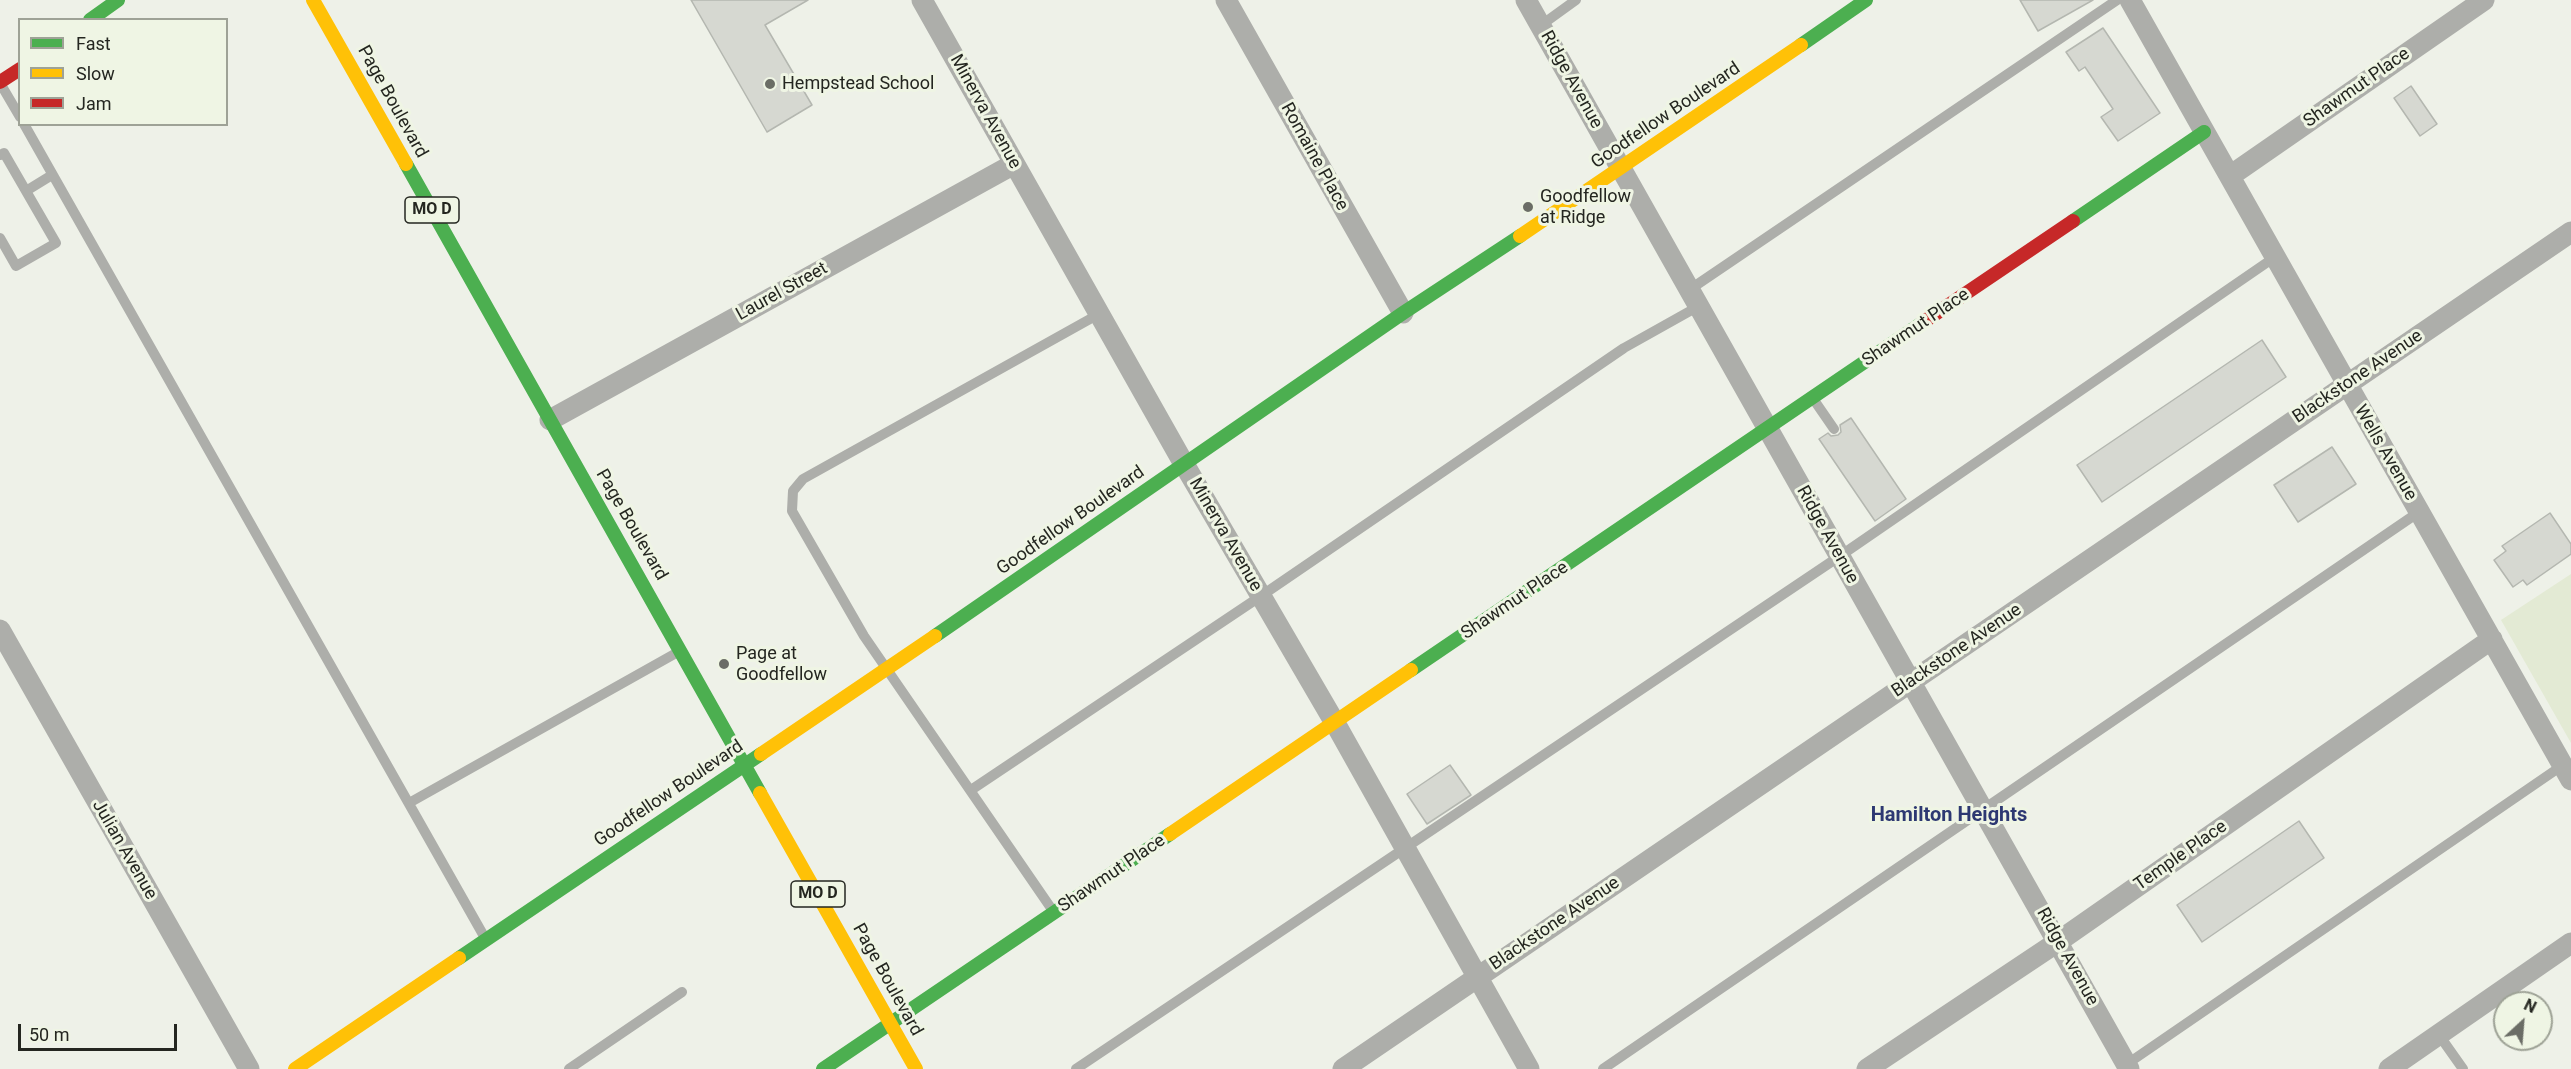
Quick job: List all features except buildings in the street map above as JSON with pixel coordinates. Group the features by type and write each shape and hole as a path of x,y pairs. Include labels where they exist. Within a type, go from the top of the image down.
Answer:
{"main road":[{"path":"94,18 118,0"},
{"name":"Page Boulevard","path":"313,0 916,1069"},
{"name":"Goodfellow Boulevard","path":"295,1069 887,669 1402,313 1621,169 1866,0"},
{"path":"0,82 18,70"},
{"name":"Shawmut Place","path":"823,1069 2204,132"}],"street":[{"name":"Minerva Avenue","path":"922,0 1184,464 1407,849 1529,1069"},
{"name":"Romaine Place","path":"1226,0 1402,313"},
{"name":"Ridge Avenue","path":"1526,0 2128,1066"},
{"name":"Wells Avenue","path":"2130,0 2567,772"},
{"name":"Shawmut Place","path":"2230,176 2484,0"},
{"name":"Laurel Street","path":"550,420 1014,164"},
{"name":"Blackstone Avenue","path":"1342,1069 2571,232"},
{"name":"Julian Avenue","path":"0,630 249,1069"},
{"name":"Temple Place","path":"1867,1069 2059,941 2492,639"},
{"path":"2389,1069 2571,943"}],"lane":[{"path":"1540,26 1576,0"},
{"path":"970,790 1261,596 1624,348 2116,0"},
{"path":"0,82 18,114"},
{"path":"25,126 486,940"},
{"path":"0,155 4,153 56,243 16,266 0,238"},
{"path":"26,191 52,175"},
{"path":"1076,1069 1407,849 1840,556 2275,257"},
{"path":"1055,913 864,636 792,511 793,491 803,479 1099,314"},
{"path":"1813,398 1834,429"},
{"path":"1603,1069 1982,808 2419,512"},
{"path":"409,803 681,650"},
{"path":"2128,1066 2567,772"},
{"path":"569,1069 682,992"},
{"path":"2439,1035 2463,1069"}],"green space":[{"path":"2571,574 2571,743 2501,620"}],"traffic: fast":[{"path":"93,18 118,0"},
{"path":"1801,45 1866,0"},
{"path":"2073,221 2204,132"},
{"path":"406,164 760,793"},
{"path":"935,636 1403,313 1520,236"},
{"path":"1411,670 1922,323"},
{"path":"459,958 761,754"},
{"path":"823,1069 1170,834"}],"traffic: slow":[{"path":"313,0 406,164"},
{"path":"1520,236 1801,45"},
{"path":"761,754 935,636"},
{"path":"1170,834 1411,670"},
{"path":"760,793 916,1069"},
{"path":"295,1069 459,958"}],"traffic: jam":[{"path":"0,82 18,70"},
{"path":"1922,323 2073,221"}],"place":[{"name":"Hempstead School","path":"770,84"},
{"name":"Goodfellow at Ridge","path":"1528,207"},
{"name":"Page at Goodfellow","path":"724,664"}],"district":[{"name":"Hamilton Heights","path":"1949,816"}]}
